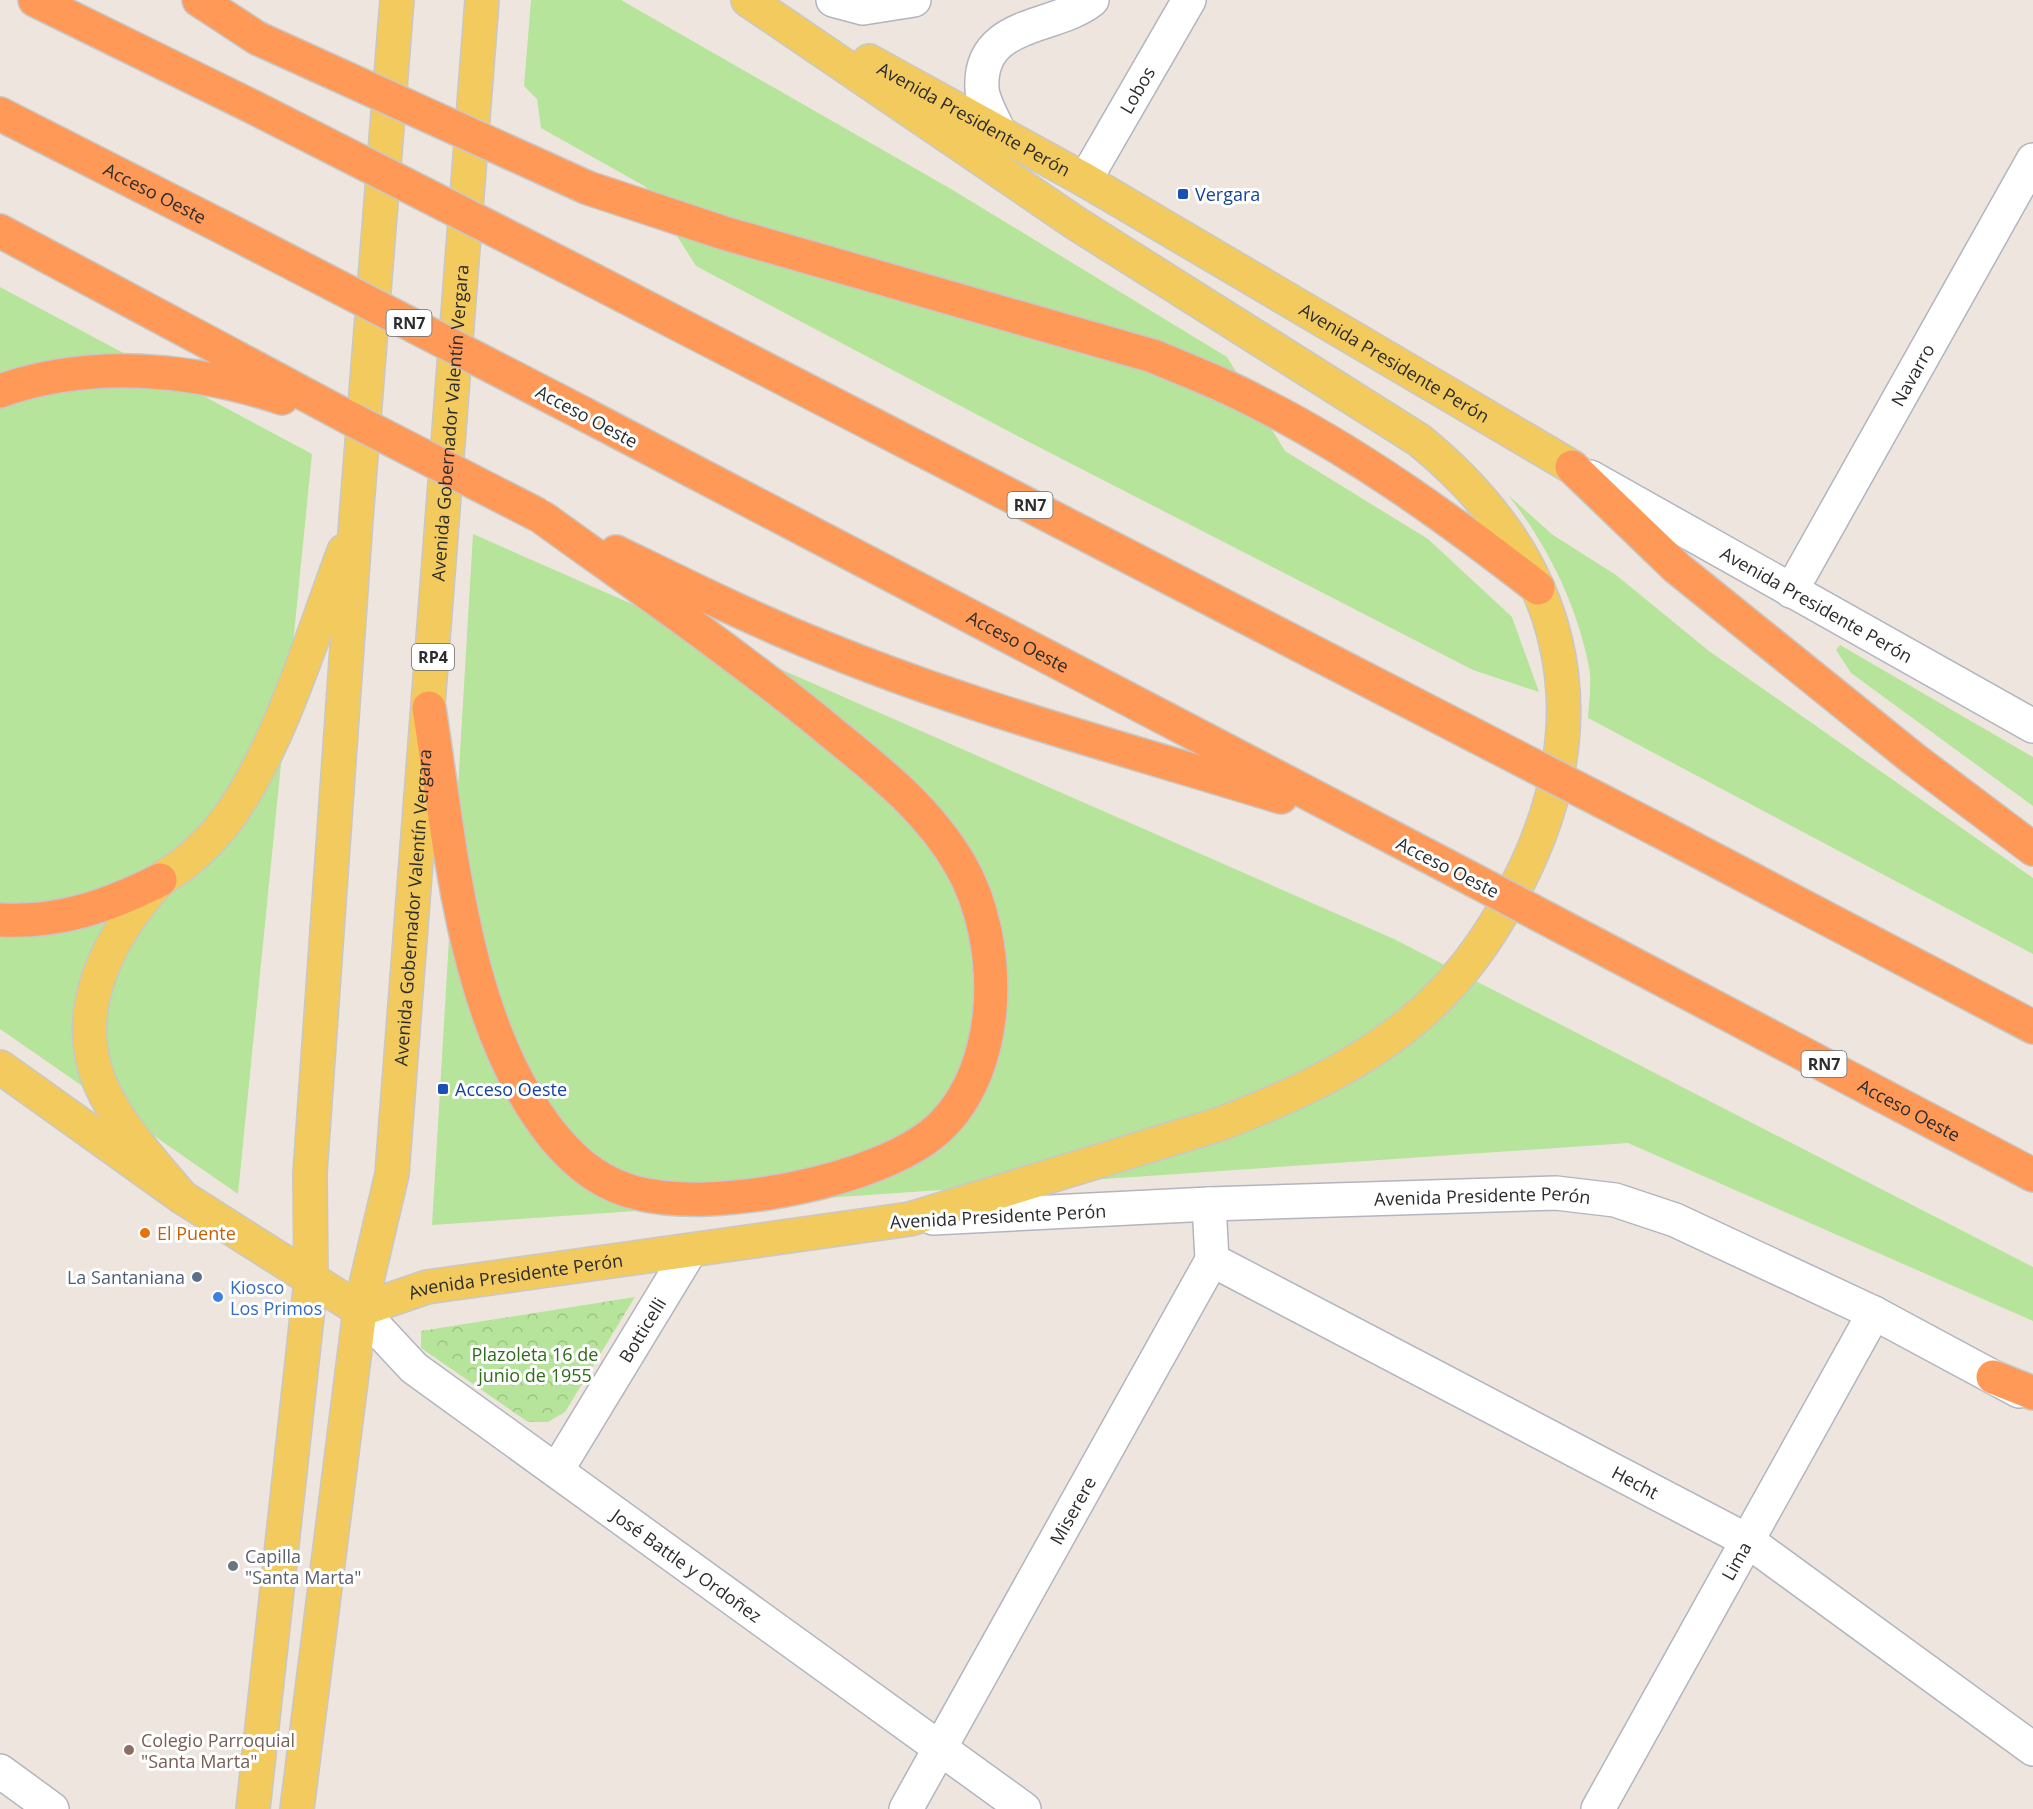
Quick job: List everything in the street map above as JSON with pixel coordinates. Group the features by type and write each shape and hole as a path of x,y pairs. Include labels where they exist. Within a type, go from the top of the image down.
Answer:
{"highway":[{"name":"RN7","path":"35,0 255,108 591,279 1658,830 2033,1027"},
{"path":"199,0 257,38 588,188 735,237 1153,356 1202,377 1253,400 1342,449 1466,531 1538,588"},
{"name":"Acceso Oeste","path":"0,114 584,414 2033,1175"},
{"path":"0,231 353,420 541,517 758,619 875,668 1078,735 1357,821"},
{"path":"0,391 87,373 127,370 200,376 257,390 353,420"},
{"path":"1572,467 1677,568 1915,760 2033,849"},
{"path":"429,708 462,912 471,957 488,1010 509,1065 536,1113 562,1147 586,1170 617,1187 661,1198 708,1199 737,1196 821,1181 875,1166 921,1142 952,1113 964,1096 981,1053 988,1026 991,976 988,948 973,893 961,866 909,799 783,692 541,517"},
{"path":"0,920 49,920 73,915 99,908 160,880"},
{"path":"1993,1377 2033,1393"}],"main road":[{"path":"253,1809 312,1280 310,1173 356,519 397,0"},
{"name":"Avenida Gobernador Valentín Vergara","path":"297,1809 360,1310 392,1174 482,0"},
{"path":"748,0 1077,224 1419,440 1455,471 1495,515 1522,556 1538,588 1558,645 1563,687 1563,742 1554,793 1539,839 1510,899 1491,931 1451,985 1413,1021 1370,1053 1268,1106 1220,1124 910,1219"},
{"name":"Avenida Presidente Perón","path":"757,0 1085,180 1572,467"},
{"path":"182,1197 141,1148 100,1083 91,1046 92,992 104,959 129,920 160,880 205,846 232,813 248,786 284,710 356,519"},
{"path":"0,1067 182,1197 360,1310"},
{"name":"Avenida Presidente Perón","path":"360,1310 427,1287 910,1219"}],"street":[{"path":"833,0 863,8 914,0"},
{"path":"999,132 982,90 986,59 1012,32 1079,11 1092,0"},
{"name":"Lobos","path":"1085,180 1189,0"},
{"name":"Navarro","path":"1791,591 2033,160"},
{"name":"Avenida Presidente Perón","path":"1572,467 2033,726"},
{"name":"Avenida Presidente Perón","path":"910,1219 1209,1204 1556,1193 1615,1200 1675,1220 1874,1313 2033,1399"},
{"path":"1209,1204 1212,1260"},
{"name":"Botticelli","path":"557,1470 690,1251"},
{"name":"Hecht","path":"1212,1260 1748,1540 2033,1749"},
{"name":"Miserere","path":"906,1809 1212,1260"},
{"name":"José Battle y Ordoñez","path":"360,1310 414,1368 1024,1809"},
{"name":"Lima","path":"1598,1809 1874,1313"},
{"path":"0,1772 52,1809"}],"green space":[{"path":"531,0 621,0 951,189 1227,357 1285,451 1428,539 1512,617 1539,692 1473,670 1029,442 696,266 646,187 541,128 537,99 524,86"},
{"path":"0,287 312,454 238,1194 0,1029"},
{"path":"1508,495 1553,535 1616,575 1709,651 2033,878 2033,954 1588,718 1590,673 1577,621 1548,555"},
{"path":"473,534 1394,939 2033,1267 2033,1321 1628,1143 432,1225"},
{"path":"1840,645 2033,757 2033,806 1851,673 1836,650"},
{"name":"Plazoleta 16 de junio de 1955","path":"635,1297 565,1412 548,1422 528,1422 421,1348 421,1331"}],"place":[{"name":"Vergara","path":"1183,194"},
{"name":"Acceso Oeste","path":"443,1089"},
{"name":"El Puente","path":"145,1233"},
{"name":"La Santaniana","path":"197,1277"},
{"name":"Kiosco Los Primos","path":"218,1297"},
{"name":"Capilla \"Santa Marta\"","path":"233,1566"},
{"name":"Colegio Parroquial \"Santa Marta\"","path":"129,1750"}]}
